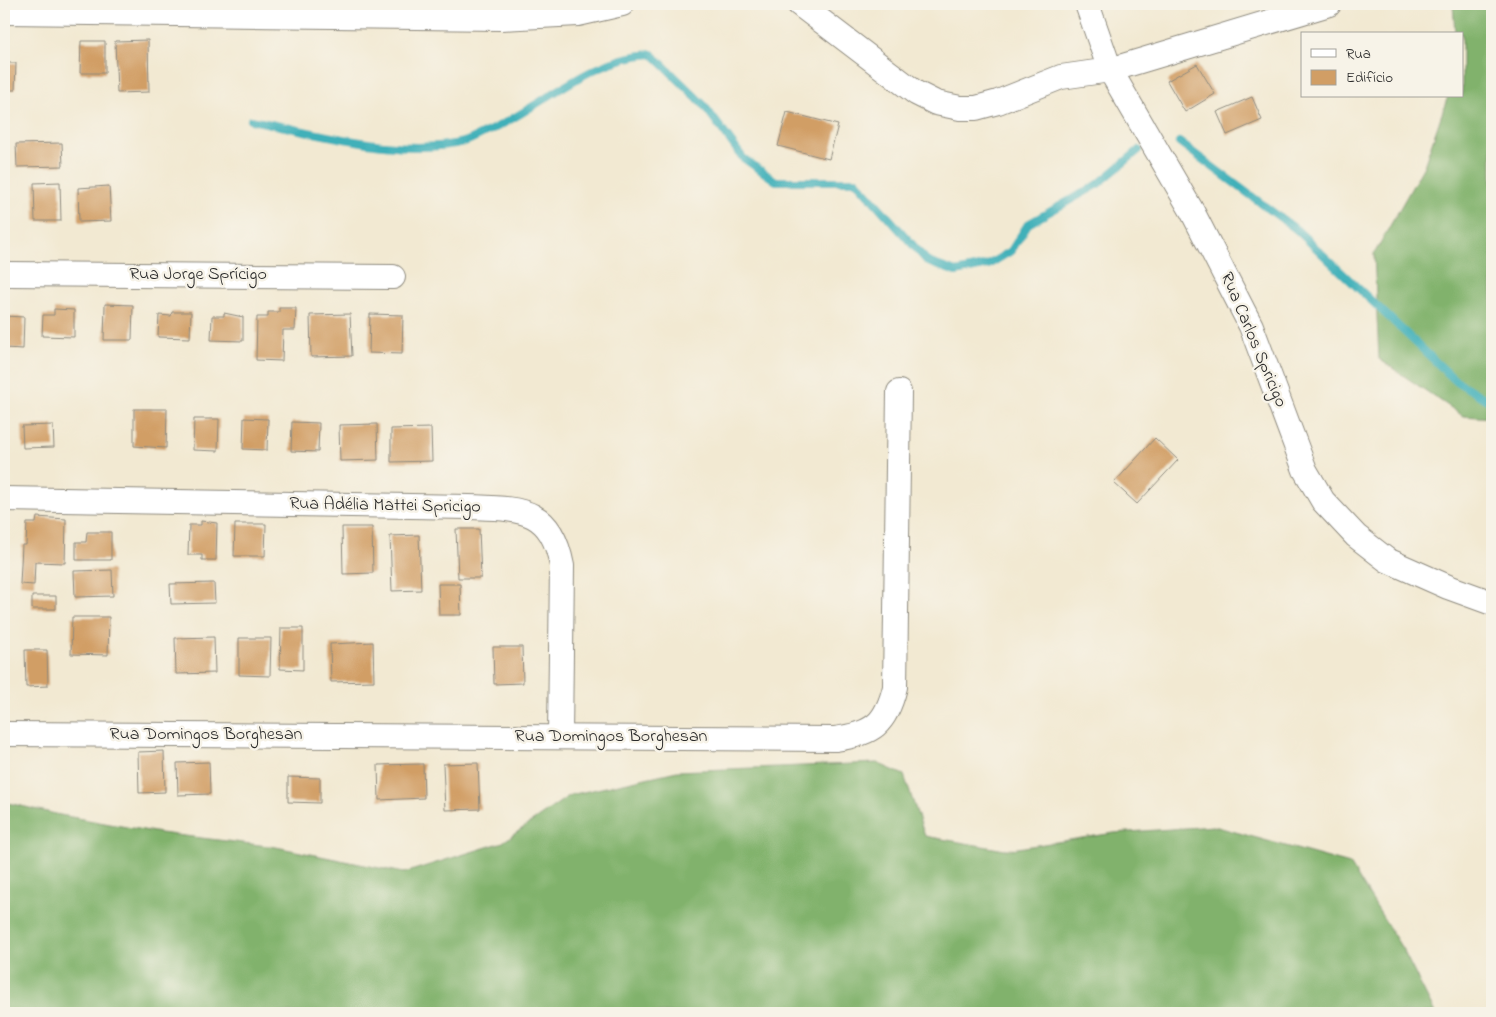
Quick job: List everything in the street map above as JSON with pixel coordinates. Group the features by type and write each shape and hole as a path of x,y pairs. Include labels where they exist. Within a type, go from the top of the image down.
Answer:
{"street":[{"path":"4,12 500,18 578,14 622,4"},
{"path":"799,4 916,93 936,103 960,108 976,108 998,102 1061,77 1110,70 1329,4"},
{"name":"Rua Carlos Spricigo","path":"1087,4 1110,70 1192,210 1230,282 1269,371 1305,470 1323,501 1356,536 1387,560 1448,587 1492,603"},
{"name":"Rua Jorge Sprícigo","path":"4,274 392,277"},
{"name":"Rua Domingos Borghesan","path":"4,734 835,739 854,736 872,729 883,720 895,687 899,392"},
{"name":"Rua Adélia Mattei Spricigo","path":"4,499 469,507 508,509 529,514 548,527 558,544 562,566 560,737"}],"green space":[{"path":"1453,4 1492,4 1492,418 1463,416 1379,359 1374,254 1424,166 1447,98 1464,98 1464,32 1455,32"},
{"path":"877,763 904,775 925,836 1005,850 1114,833 1214,826 1350,864 1403,950 1435,1013 4,1013 4,802 60,815 160,833 276,847 404,873 503,842 570,795 677,771"}],"building":[{"path":"148,40 149,92 117,93 115,41"},
{"path":"81,41 105,41 105,73 80,73"},
{"path":"4,63 16,63 15,90 4,90"},
{"path":"1197,64 1215,94 1185,112 1167,81"},
{"path":"1252,97 1262,120 1227,135 1217,112"},
{"path":"787,112 838,125 829,159 778,146"},
{"path":"62,143 63,166 17,167 16,144"},
{"path":"60,182 61,221 35,221 34,183"},
{"path":"109,186 111,221 79,222 78,188"},
{"path":"105,304 133,305 132,340 104,340"},
{"path":"279,308 296,308 295,330 283,330 282,361 256,360 257,317 268,317 268,312 279,312"},
{"path":"54,309 74,310 74,337 42,336 43,315 54,315"},
{"path":"172,312 191,312 190,338 158,337 159,315 171,316"},
{"path":"224,313 243,317 243,341 211,340 212,316 224,316"},
{"path":"350,314 352,356 311,357 310,315"},
{"path":"370,314 403,315 402,354 369,353"},
{"path":"4,316 24,317 23,349 4,348"},
{"path":"134,409 167,409 166,448 134,446"},
{"path":"244,418 268,419 267,450 243,449"},
{"path":"194,419 219,419 218,451 193,450"},
{"path":"292,422 319,423 318,452 291,451"},
{"path":"377,424 378,460 340,461 339,425"},
{"path":"53,425 54,447 23,448 22,426"},
{"path":"431,428 432,461 391,462 391,429"},
{"path":"1155,438 1178,460 1137,504 1114,483"},
{"path":"37,517 66,519 65,563 35,562 34,585 20,584 22,545 26,545 27,523 36,523"},
{"path":"201,521 217,523 216,560 202,560 202,555 188,555 189,525 201,525"},
{"path":"235,524 266,524 265,556 234,556"},
{"path":"342,527 372,527 373,573 343,574"},
{"path":"456,529 479,529 481,578 458,578"},
{"path":"87,532 111,532 111,560 76,560 76,542 86,542"},
{"path":"419,535 421,590 392,591 390,536"},
{"path":"112,570 113,596 75,597 74,571"},
{"path":"214,583 215,603 171,604 170,584"},
{"path":"438,584 460,584 461,615 439,615"},
{"path":"32,596 56,596 56,609 32,609"},
{"path":"72,617 109,617 108,655 71,654"},
{"path":"281,628 303,628 303,670 280,669"},
{"path":"214,637 215,673 176,674 175,638"},
{"path":"239,638 271,638 270,676 239,675"},
{"path":"373,642 374,681 331,682 330,644"},
{"path":"493,647 522,647 523,683 494,684"},
{"path":"25,650 47,650 48,686 26,687"},
{"path":"164,751 165,792 139,793 138,752"},
{"path":"209,762 210,794 178,795 177,763"},
{"path":"478,763 480,809 445,810 443,764"},
{"path":"423,764 424,798 379,800 378,765"},
{"path":"288,777 320,778 320,803 288,802"}],"waterway":[{"path":"251,120 358,142 385,145 439,146 464,142 509,121 587,73 629,57 652,54 703,104 743,158 776,181 856,181 928,262 956,272 988,265 1011,251 1028,224 1097,185 1139,150"},
{"path":"1179,142 1297,230 1456,381 1492,403"}]}
